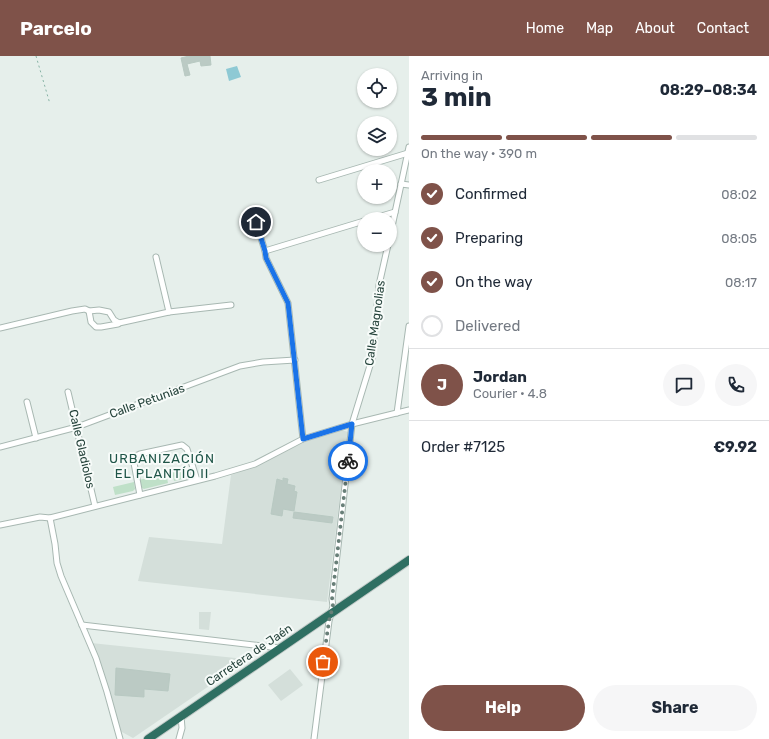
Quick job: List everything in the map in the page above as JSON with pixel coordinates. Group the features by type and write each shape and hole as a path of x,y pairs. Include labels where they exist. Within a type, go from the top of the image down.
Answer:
{"highway":[{"name":"Carretera de Jaén","path":"148,739 281,648 333,610 409,560"}],"street":[{"path":"395,212 409,147"},
{"path":"320,180 408,153"},
{"path":"401,184 409,185"},
{"path":"256,222 266,258 288,303 303,439"},
{"path":"265,251 357,223"},
{"name":"Calle Magnolias","path":"314,739 329,621 333,610 332,599 352,424 372,359 379,285 386,252"},
{"path":"156,257 169,312"},
{"path":"89,311 91,322 96,327 101,327 169,312 231,306"},
{"path":"0,328 85,309 89,311 99,310 109,312 114,320 119,323"},
{"path":"397,413 409,326"},
{"name":"Calle Petunias","path":"0,447 77,427 240,366 263,362 295,360"},
{"name":"Calle Gladiolos","path":"68,392 95,506"},
{"path":"27,402 36,438"},
{"path":"0,525 40,517 50,518 255,464 303,439 352,424 409,410"},
{"path":"140,495 134,464 136,456 140,454 182,445 187,449 197,480"},
{"path":"50,518 57,563 61,576 96,658 120,739"},
{"path":"82,625 281,648"},
{"path":"180,716 182,728 180,739"}],"path":[{"path":"36,56 50,104"}],"shaded area":[{"path":"342,430 348,432 327,602 138,581 149,537 222,544 231,475 256,466 307,441"},
{"path":"199,612 211,612 209,630 199,629"},
{"path":"91,643 247,660 133,738 120,731"},
{"path":"290,669 303,685 281,701 268,685"}],"green space":[{"path":"190,468 192,475 191,477 174,481 173,476 167,478 168,483 144,489 140,487 139,480"},
{"path":"134,482 135,489 133,491 115,495 113,487"}],"water":[{"path":"237,66 241,77 229,81 226,69"}],"building":[{"path":"189,56 210,56 211,65 201,66 200,61 187,64 190,75 185,76 181,58"},
{"path":"283,478 288,479 287,484 295,486 294,491 297,492 294,511 283,509 282,516 271,514 277,479 283,481"},
{"path":"294,512 333,517 332,523 293,518"},
{"path":"116,668 170,674 168,691 144,689 144,697 115,695"}],"way so far":[{"path":"323,662 329,621 333,606 332,599 348,461"}],"district":[{"name":"URBANIZACIÓN EL PLANTÍO II","path":"162,466"}],"route":[{"path":"256,222 266,258 288,303 303,439 352,424 348,461"}]}
